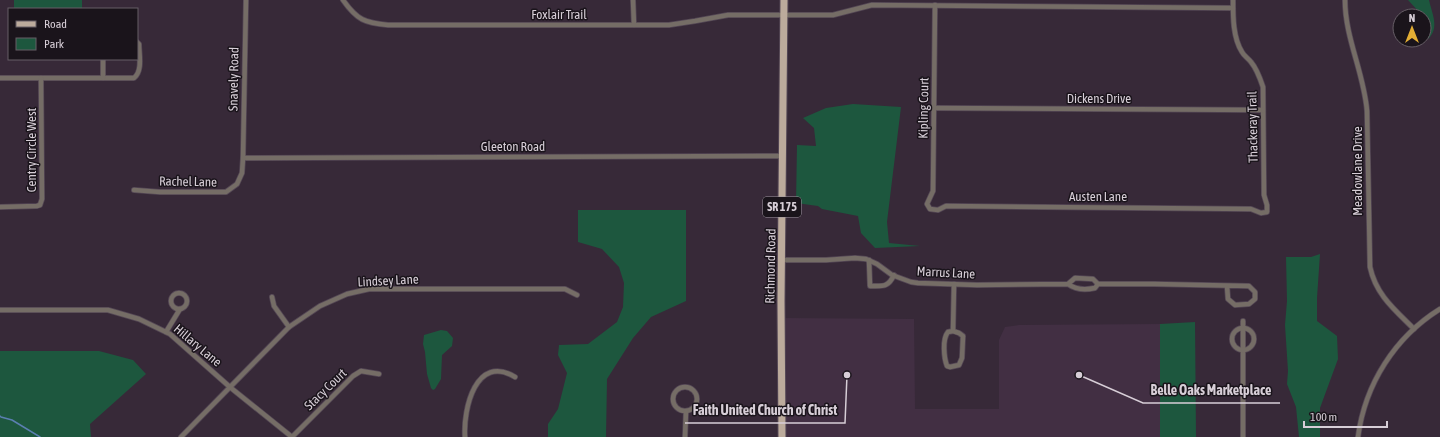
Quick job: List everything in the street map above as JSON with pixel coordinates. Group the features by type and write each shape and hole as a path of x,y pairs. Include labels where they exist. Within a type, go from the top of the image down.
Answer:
{"main road":[{"name":"Richmond Road","path":"782,437 784,0"}],"street":[{"name":"Snavely Road","path":"243,158 246,0"},
{"name":"Foxlair Trail","path":"343,0 357,17 370,24 388,26 669,25 728,15 833,15 872,6 1233,8"},
{"path":"633,0 634,25"},
{"name":"Thackeray Trail","path":"1233,0 1237,42 1243,53 1251,62 1263,87 1264,195 1267,204 1267,212"},
{"name":"Meadowlane Drive","path":"1345,0 1350,37 1364,88 1367,111 1370,267 1373,280 1380,294 1414,329"},
{"name":"Kipling Court","path":"930,209 927,204 933,191 935,6"},
{"path":"0,78 134,78 138,74 138,44"},
{"path":"103,60 103,78"},
{"name":"Centry Circle West","path":"0,207 37,206 40,205 42,199 41,78"},
{"name":"Dickens Drive","path":"934,108 1263,110"},
{"name":"Gleeton Road","path":"243,158 783,156"},
{"name":"Rachel Lane","path":"134,190 160,192 226,192 237,184 242,173 243,158"},
{"name":"Austen Lane","path":"930,209 938,210 946,206 1251,209 1261,213 1267,212"},
{"name":"Marrus Lane","path":"782,260 826,260 855,258 870,260 894,275 911,282 954,284 1068,284 1073,288 1080,289 1095,288 1098,284 1093,278 1075,278 1068,284"},
{"path":"870,260 870,286 884,286 888,284 894,275"},
{"path":"954,284 954,331"},
{"path":"1098,284 1227,286 1252,287 1255,292 1255,299 1253,303 1246,305 1231,303 1228,299 1227,286"},
{"name":"Lindsey Lane","path":"181,437 231,388 289,327 320,306 347,294 369,289 564,289 578,295"},
{"path":"272,297 274,306 289,327"},
{"path":"166,332 180,309"},
{"path":"1358,437 1362,414 1375,379 1392,353 1406,336 1440,309"},
{"name":"Hillary Lane","path":"0,310 108,310 139,319 170,334 231,388 289,436"},
{"path":"1243,321 1243,437"},
{"path":"1243,328 1250,331 1254,339 1251,346 1243,350 1235,347 1232,338 1236,331 1243,328"},
{"path":"954,331 959,332 962,336 962,358 959,365 950,367 947,366 945,360 945,337 948,332 954,331"},
{"name":"Stacy Court","path":"289,436 353,376 362,371 379,374"},
{"path":"466,437 466,416 478,380 487,374 497,371 510,374 515,377"},
{"path":"683,386 689,387 693,390 697,398 695,406 691,410 686,411 677,408 672,400 675,391 683,386"},
{"path":"685,437 686,411"}],"shaded area":[{"path":"781,318 914,319 915,409 999,409 999,340 1005,327 1019,325 1160,324 1160,437 782,437"}],"green space":[{"path":"14,0 82,0 82,8 14,8"},
{"path":"1408,0 1429,0 1431,8 1415,8"},
{"path":"1432,12 1434,21 1434,30 1432,35"},
{"path":"853,104 901,107 887,222 889,243 920,246 875,248 861,233 858,216 822,209 818,206 796,203 797,145 816,146 814,128 803,118 826,108"},
{"path":"578,210 686,210 686,301 651,317 633,338 607,379 606,437 548,437 548,424 558,409 567,373 558,355 559,345 588,344 617,322 623,307 624,283 619,267 602,249 578,242"},
{"path":"1320,254 1317,321 1337,336 1338,359 1320,408 1320,437 1299,437 1296,407 1287,384 1288,371 1285,325 1287,301 1286,257 1311,257"},
{"path":"1195,322 1196,437 1160,437 1160,324"},
{"path":"441,330 447,331 453,338 452,346 442,355 441,379 433,390 427,374 423,344 424,335"},
{"path":"0,351 99,351 133,360 146,374 90,424 91,437 0,437"}],"waterway":[{"path":"0,416 12,420 40,437"}],"place":[{"name":"Faith United Church of Christ","path":"847,375"},
{"name":"Belle Oaks Marketplace","path":"1079,375"}]}
